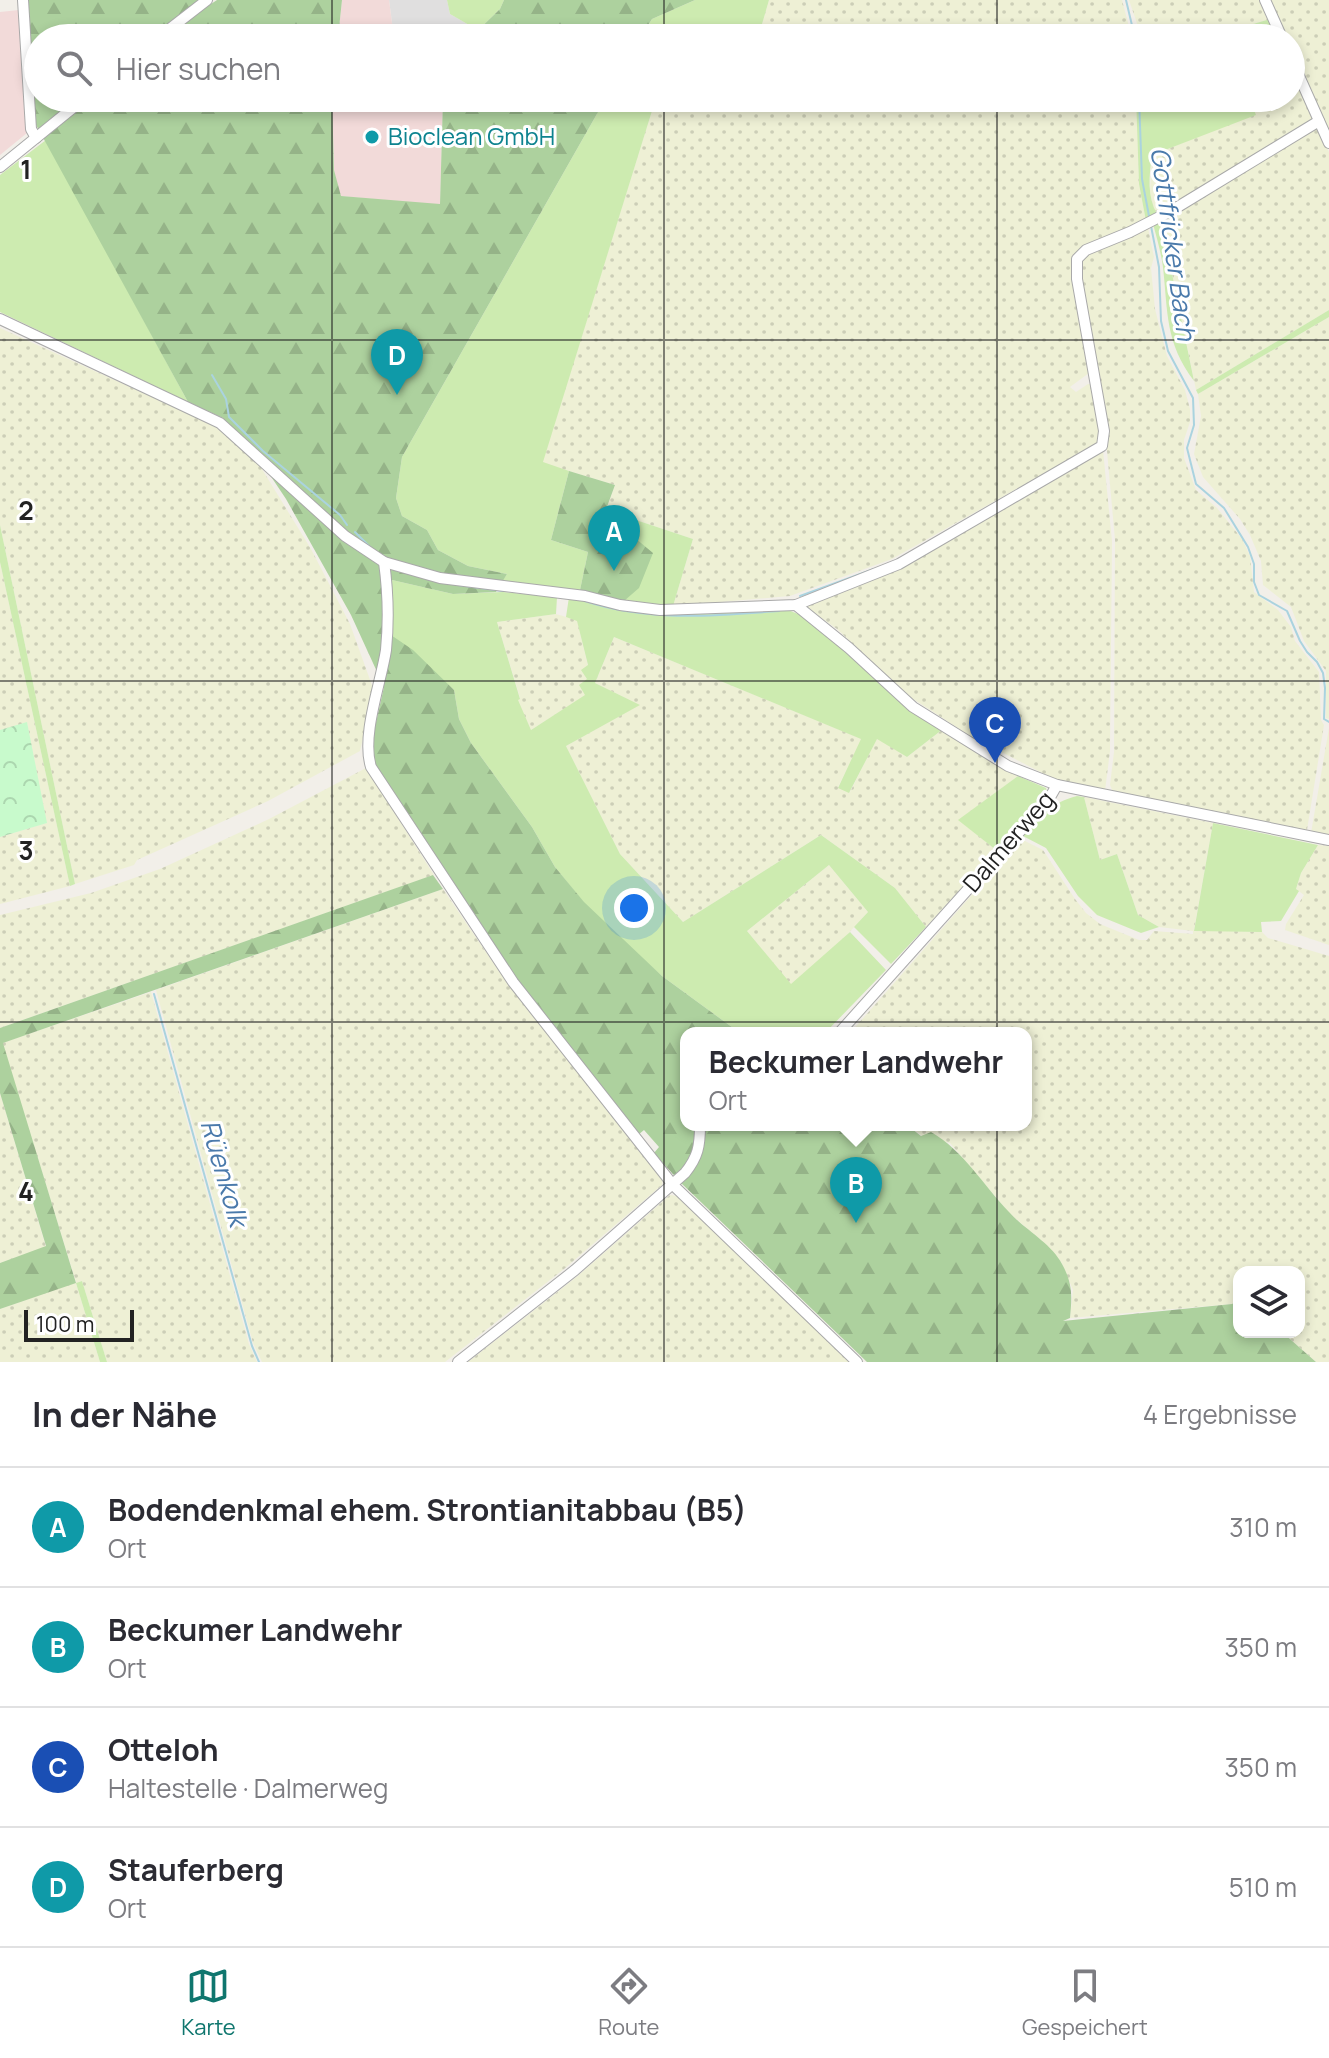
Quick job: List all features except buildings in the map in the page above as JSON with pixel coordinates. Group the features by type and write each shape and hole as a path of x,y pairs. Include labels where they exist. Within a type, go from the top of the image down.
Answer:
{"street":[{"path":"23,0 24,24"},
{"path":"176,24 207,0"},
{"path":"1265,0 1276,24"},
{"path":"1305,90 1329,143"},
{"path":"30,112 31,129 36,138"},
{"path":"0,167 68,112"},
{"path":"0,319 220,423 345,536 384,562 440,578 585,596 620,605 660,610 796,605 899,564 1102,446 1105,438 1077,279 1077,259 1086,250 1171,211 1319,121"},
{"path":"384,562 389,610 386,651 368,750 371,767 513,982 673,1185 857,1362"},
{"path":"796,605 849,648 913,707 997,761 1057,785"},
{"name":"Dalmerweg","path":"844,1027 1049,799 1057,785 1329,840"},
{"path":"458,1362 575,1270 673,1185 696,1160 700,1131"}],"shaded area":[{"path":"342,0 389,0 392,24 339,24"},
{"path":"389,0 447,0 450,14 467,24 392,24"},
{"path":"19,10 27,133 0,155 0,12"},
{"path":"332,112 443,112 440,205 340,196 334,170"}],"green space":[{"path":"27,0 197,0 202,10 217,0 342,0 339,24 29,24"},
{"path":"447,0 504,0 500,9 484,24 467,24 450,14"},
{"path":"504,0 695,0 652,19 649,24 484,24 500,9"},
{"path":"695,0 769,0 762,24 649,24 652,19"},
{"path":"769,0 1122,0 1128,24 762,24"},
{"path":"1129,0 1262,0 1270,19 1253,24 1137,24"},
{"path":"1271,0 1329,0 1329,130 1305,76 1305,24 1282,24"},
{"path":"1270,19 1272,24 1253,24"},
{"path":"1305,98 1314,119 1157,214 1150,192 1152,155 1255,114 1305,112"},
{"path":"34,112 332,112 334,170 341,196 440,204 443,112 598,112 402,457 396,498 402,516 427,530 438,550 468,566 507,574 496,592 453,594 392,580 391,635 413,650 454,690 459,719 471,743 532,827 555,867 584,902 662,976 732,1027 680,1027 680,1131 915,1131 921,1136 931,1132 953,1149 1009,1212 1057,1256 1066,1271 1071,1291 1070,1318 1063,1321 1233,1303 1233,1338 1289,1338 1316,1362 867,1362 680,1182 654,1153 659,1147 644,1130 638,1135 514,981 373,766 370,749 384,687 351,615 286,499 252,448 223,418 188,402 35,123"},
{"path":"598,112 652,112 543,462 569,471 551,540 588,552 580,590 500,584 507,574 468,566 438,550 427,530 402,516 396,498 402,457"},
{"path":"652,112 1136,112 1139,184 1146,221 1083,248 1072,256 1089,373 1070,387 1076,392 1093,384 1101,432 1098,443 892,559 790,596 673,606 693,539 606,510 615,485 542,463"},
{"path":"1136,112 1255,112 1256,115 1152,155 1150,193 1157,214 1146,221 1139,184"},
{"path":"1318,126 1329,152 1329,310 1196,390 1161,220"},
{"path":"46,140 188,402 0,312 0,175"},
{"path":"1161,220 1194,381 1178,353 1170,327 1162,262 1153,224"},
{"path":"1148,228 1154,257 1151,268 1155,309 1167,356 1185,390 1190,409 1184,458 1196,490 1217,508 1242,539 1250,556 1254,592 1278,610 1291,627 1295,641 1319,672 1321,720 1324,725 1307,830 1113,792 1110,785 1114,752 1115,540 1106,440 1079,278 1082,257"},
{"path":"1329,310 1329,317 1198,394 1196,390"},
{"path":"1329,317 1329,719 1326,718 1326,671 1304,641 1291,607 1263,585 1261,561 1250,535 1203,477 1194,454 1201,416 1198,394"},
{"path":"0,328 218,427 257,461 311,549 350,624 374,691 360,751 268,801 137,860 134,865 75,884 0,525"},
{"path":"1103,450 1112,541 1110,751 1105,791 1058,781 972,737 910,697 837,629 806,607 901,569"},
{"path":"569,471 615,485 600,526 635,538 653,553 639,588 624,601 580,590 588,552 551,540"},
{"path":"606,510 693,539 673,606 624,601 600,526"},
{"path":"0,525 75,884 70,886 0,562"},
{"path":"0,562 70,886 0,904 0,837 46,823 27,723 0,730"},
{"path":"392,580 453,594 503,592 557,597 556,614 497,622 518,700 531,730 585,695 579,685 587,679 581,670 588,665 577,621 566,617 569,597 613,608 772,609 788,610 803,616 943,729 907,757 877,739 849,793 838,788 861,739 614,637 595,683 640,705 566,746 620,854 683,922 821,835 895,888 926,927 891,964 854,927 868,912 829,865 747,931 791,984 850,932 886,970 831,1027 732,1027 662,976 584,903 555,867 532,827 471,743 459,719 454,690 391,635"},
{"path":"556,614 577,620 588,666 586,695 531,730 517,700 520,698 497,622"},
{"path":"614,637 862,739 838,787 850,792 877,738 907,757 943,729 1018,776 959,820 996,850 926,927 895,888 821,835 683,922 620,854 566,746 639,705 595,683"},
{"path":"27,722 47,823 0,837 0,730"},
{"path":"1329,728 1329,837 1311,833"},
{"path":"366,768 434,875 0,1028 0,915 91,893 160,869 269,819"},
{"path":"1018,776 1046,788 1047,792 996,850 958,820"},
{"path":"1077,796 1084,797 1100,860 1117,854 1138,915 1159,927 1141,933 1097,915 1078,896 1046,848 1023,836 1053,806"},
{"path":"1084,797 1213,823 1194,930 1262,932 1268,938 1329,956 1329,1362 1316,1362 1289,1338 1305,1338 1305,1266 1233,1266 1232,1304 1070,1318 1073,1290 1061,1262 1009,1213 950,1143 922,1136 916,1131 1032,1131 1032,1027 855,1027 1021,839 1043,850 1075,899 1100,924 1139,940 1147,940 1154,931 1193,934 1193,931 1159,927 1138,915 1117,854 1100,860"},
{"path":"1213,823 1318,845 1301,873 1296,889 1299,891 1281,921 1261,922 1262,932 1194,931"},
{"path":"1318,845 1329,846 1329,945 1285,930 1304,895 1296,889 1301,873"},
{"path":"829,865 868,912 791,985 747,931"},
{"path":"433,875 443,889 3,1043 76,1283 0,1309 0,1263 46,1246 0,1093 0,1028"},
{"path":"443,889 509,986 663,1178 662,1185 564,1269 445,1362 262,1362 253,1343 156,990"},
{"path":"151,992 249,1344 257,1362 107,1362 82,1281 76,1283 100,1362 0,1362 0,1309 76,1282 2,1043"},
{"path":"0,1093 46,1247 0,1263"},
{"path":"670,1195 677,1196 850,1362 468,1362 579,1275 575,1270 580,1274"},
{"path":"82,1281 107,1362 100,1362 76,1283"}],"waterway":[{"name":"Gottfricker Bach","path":"1126,0 1132,24"},
{"name":"Gottfricker Bach","path":"1140,112 1142,179 1149,216"},
{"name":"Gottfricker Bach","path":"1151,226 1159,267 1161,321 1168,351 1193,398 1194,425 1187,448 1196,484 1224,508 1248,547 1259,595 1287,611 1300,641 1317,662 1323,673 1325,688 1324,719 1329,722"},
{"path":"212,375 226,399 229,417 263,451 340,515 347,525"},
{"path":"355,532 371,548"},
{"path":"800,596 874,569"},
{"path":"458,585 503,591"},
{"path":"585,601 657,615 705,616 779,611"},
{"name":"Rüenkolk","path":"154,994 259,1362"}],"place":[{"name":"Bioclean GmbH","path":"372,137"},
{"name":"Stauferberg","path":"397,395"},
{"name":"Bodendenkmal ehem. Strontianitabbau (B5)","path":"614,571"},
{"name":"Otteloh","path":"995,763"},
{"name":"Beckumer Landwehr","path":"856,1223"}]}
